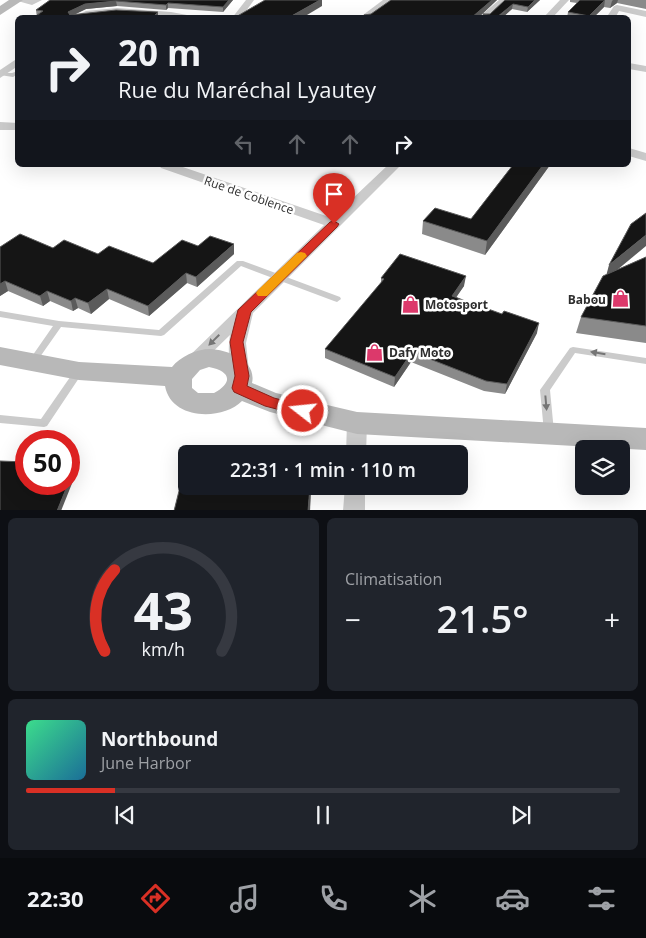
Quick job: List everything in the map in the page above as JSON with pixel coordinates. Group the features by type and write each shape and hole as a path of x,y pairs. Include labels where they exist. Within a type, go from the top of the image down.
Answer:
{"main road":[{"path":"0,11 18,0"},
{"path":"0,356 80,370 181,374"},
{"path":"239,380 225,401 204,405 193,403 185,398 180,392 178,385 181,374 191,364 209,358 228,361 239,380 270,402 357,423 646,439"}],"street":[{"path":"18,0 32,2 38,0"},
{"path":"238,15 250,0"},
{"path":"367,15 389,0"},
{"path":"486,15 504,0"},
{"path":"550,15 565,0"},
{"path":"612,15 617,8 646,14"},
{"path":"81,15 89,11 107,10 164,15"},
{"path":"0,74 15,63"},
{"path":"631,66 646,69"},
{"path":"0,126 15,127"},
{"path":"631,153 646,157"},
{"name":"Rue de Coblence","path":"171,167 334,224"},
{"path":"181,374 393,167"},
{"path":"239,380 237,342 245,310"},
{"path":"356,445 357,423"},
{"path":"354,510 355,495"}],"lane":[{"path":"0,74 15,74"},
{"path":"0,314 59,324 161,333 240,263 337,299"},
{"path":"32,362 59,324"},
{"path":"549,434 545,390 574,350 646,361"},
{"path":"0,419 44,423 80,370"}],"building":[{"path":"50,0 229,0 223,7 116,1 85,4 68,12 70,15 37,15 43,11 36,10"},
{"path":"265,0 320,0 293,15 239,15"},
{"path":"391,0 492,0 474,15 364,15 371,14"},
{"path":"505,0 535,0 528,7 513,4 499,15 483,14 490,14"},
{"path":"580,0 605,0 590,15 568,12"},
{"path":"116,10 158,12 155,15 70,15"},
{"path":"511,167 542,167 487,241 423,221 435,208 471,219"},
{"path":"646,213 646,235 609,265 631,224"},
{"path":"20,234 53,248 64,240 98,254 109,246 153,263 182,240 198,246 210,236 234,244 196,277 186,273 148,306 107,289 88,303 75,298 71,301 47,291 40,296 5,281 0,284 0,247"},
{"path":"400,254 466,276 452,296 502,314 504,311 539,323 507,384 486,381 412,352 395,377 325,349 384,279 381,278"},
{"name":"Babou","path":"646,257 646,326 581,317 603,276"},
{"path":"0,461 15,462 15,495 64,495 57,510 0,510"},
{"path":"178,495 309,495 308,510 174,510"}],"slow traffic":[{"path":"262,293 301,256"}],"place":[{"name":"Babou","path":"620,299"},
{"name":"Motosport","path":"411,304"},
{"name":"Dafy Moto","path":"375,352"}],"route":[{"path":"303,411 270,402 239,388 242,376 237,342 245,310 334,224"}]}
